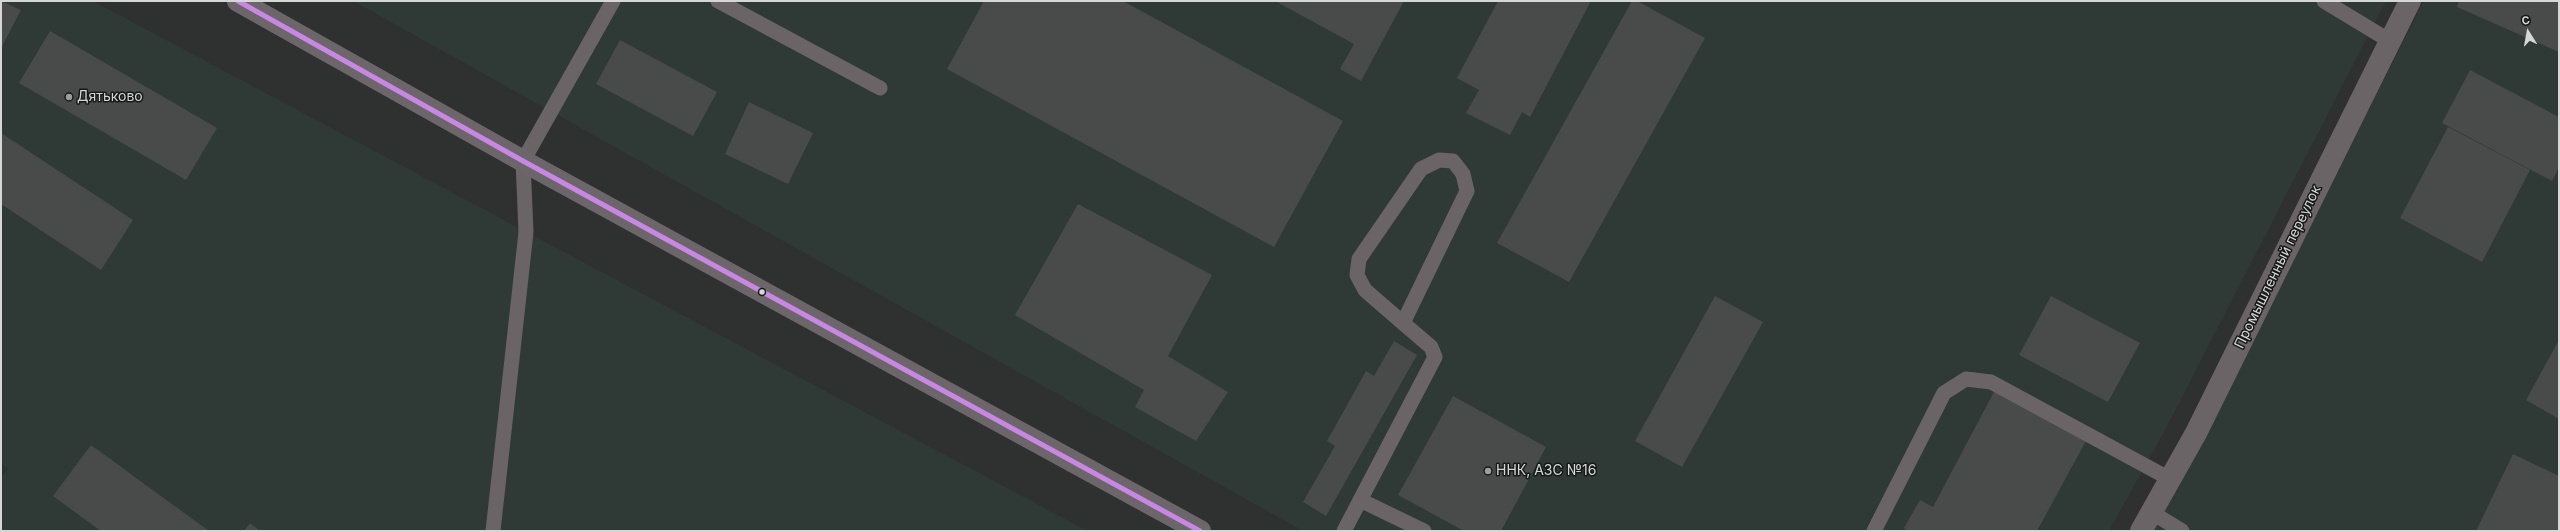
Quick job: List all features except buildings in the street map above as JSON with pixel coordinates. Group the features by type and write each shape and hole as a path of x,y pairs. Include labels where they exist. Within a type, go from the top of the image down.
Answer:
{"street":[{"path":"238,1 523,161 1200,531"},
{"name":"Промышленный переулок","path":"2141,531 2196,433 2410,1"}],"lane":[{"path":"493,531 526,232 523,161 613,1"},
{"path":"718,1 880,88"},
{"path":"2324,1 2390,41"},
{"path":"1344,531 1435,357 1431,347 1366,290 1357,275 1359,259 1421,169 1439,160 1453,161 1463,174 1466,191 1404,323"},
{"path":"1874,531 1944,393 1966,379 1991,382 2170,479"},
{"path":"1360,500 1424,531"},
{"path":"2151,512 2182,531"}],"shaded area":[{"path":"1,1 93,1 1088,531 1,531 1,477 8,469 1,463"},
{"path":"353,1 2386,1 2163,434 2109,531 1303,531"},
{"path":"2424,1 2559,1 2559,531 2153,531"}],"transit line":[{"path":"238,1 523,161 1200,531"}],"place":[{"name":"Дятьково","path":"69,97"},
{"name":"ННК, АЗС №16","path":"1488,471"}]}
